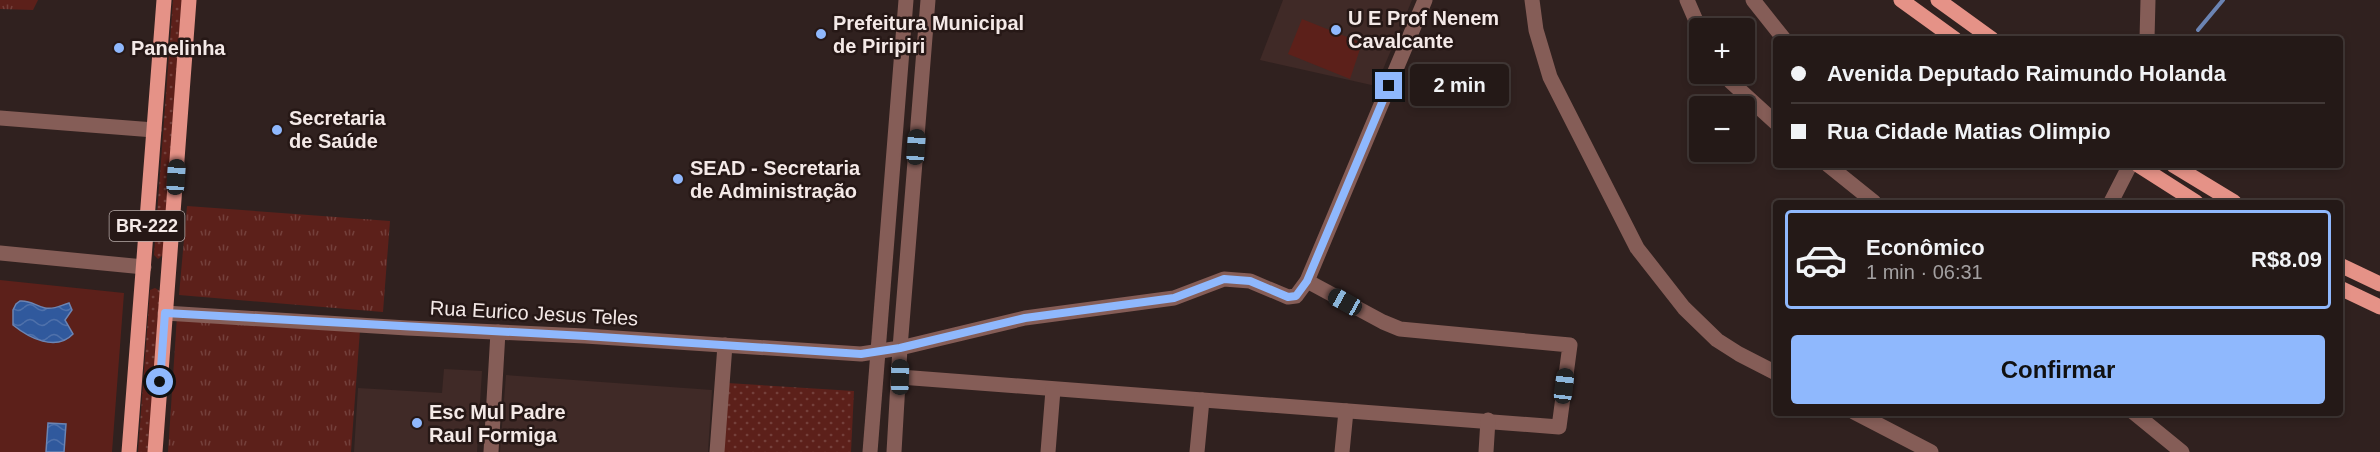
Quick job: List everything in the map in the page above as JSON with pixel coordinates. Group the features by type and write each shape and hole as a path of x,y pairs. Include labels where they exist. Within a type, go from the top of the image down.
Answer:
{"main road":[{"name":"BR-222","path":"129,452 164,0"},
{"name":"BR-222","path":"155,452 189,0"},
{"path":"1901,0 1950,36"},
{"path":"1938,0 1988,36"},
{"path":"2143,168 2193,200"},
{"path":"2179,168 2231,200"},
{"path":"2343,266 2380,284"},
{"path":"2343,289 2380,307"}],"street":[{"path":"870,452 906,0"},
{"path":"894,452 900,348 928,0"},
{"path":"900,377 1559,427 1570,345 1400,329 1307,281 1425,0"},
{"path":"1532,0 1536,30 1550,76 1637,248 1684,308 1717,340 1773,371"},
{"path":"1687,0 1695,18"},
{"path":"1753,0 1782,36"},
{"path":"2147,36 2148,0"},
{"path":"1733,84 1773,120"},
{"path":"0,118 154,130"},
{"path":"1832,168 1872,200"},
{"path":"2112,200 2128,168"},
{"path":"0,253 144,267"},
{"name":"Rua Eurico Jesus Teles","path":"165,313 848,353 878,352 900,348 1025,318 1174,298 1224,279 1250,281 1288,297 1296,296 1307,281"},
{"path":"491,452 498,332"},
{"path":"717,452 724,345"},
{"path":"1048,452 1053,390"},
{"path":"1197,452 1202,400"},
{"path":"1342,452 1346,411"},
{"path":"1862,416 1931,452"},
{"path":"2138,416 2182,452"},
{"path":"1486,452 1488,420"}],"shaded area":[{"name":"U E Prof Nenem Cavalcante","path":"1283,0 1412,0 1376,86 1260,60"},
{"name":"Esc Mul Padre Raul Formiga","path":"444,369 482,371 477,452 354,452 358,388 442,393"},
{"path":"506,375 712,390 708,452 500,452"}],"green space":[{"path":"0,0 38,0 33,10 0,9"},
{"path":"173,0 182,0 163,255 158,259 154,255"},
{"path":"1302,19 1362,43 1350,79 1288,54"},
{"path":"187,206 390,221 383,312 179,295"},
{"path":"0,280 124,293 112,452 0,452"},
{"path":"155,288 160,291 149,452 138,452 150,290"},
{"path":"177,316 360,330 351,452 168,452"},
{"path":"727,383 854,391 851,452 722,452"}],"water":[{"path":"20,301 49,308 69,303 72,310 65,320 73,334 59,342 51,342 27,334 13,325 13,310"},
{"path":"48,423 66,424 64,452 46,452"}],"waterway":[{"path":"2198,30 2223,0"}],"place":[{"name":"U E Prof Nenem Cavalcante","path":"1336,30"},
{"name":"Prefeitura Municipal de Piripiri","path":"821,34"},
{"name":"Panelinha","path":"119,48"},
{"name":"Secretaria de Saúde","path":"277,130"},
{"name":"SEAD - Secretaria de Administração","path":"678,179"},
{"name":"Esc Mul Padre Raul Formiga","path":"417,423"}],"route":[{"path":"160,382 165,313 861,354 900,348 1025,318 1174,298 1224,279 1250,281 1288,297 1296,296 1307,281 1389,86"}]}
